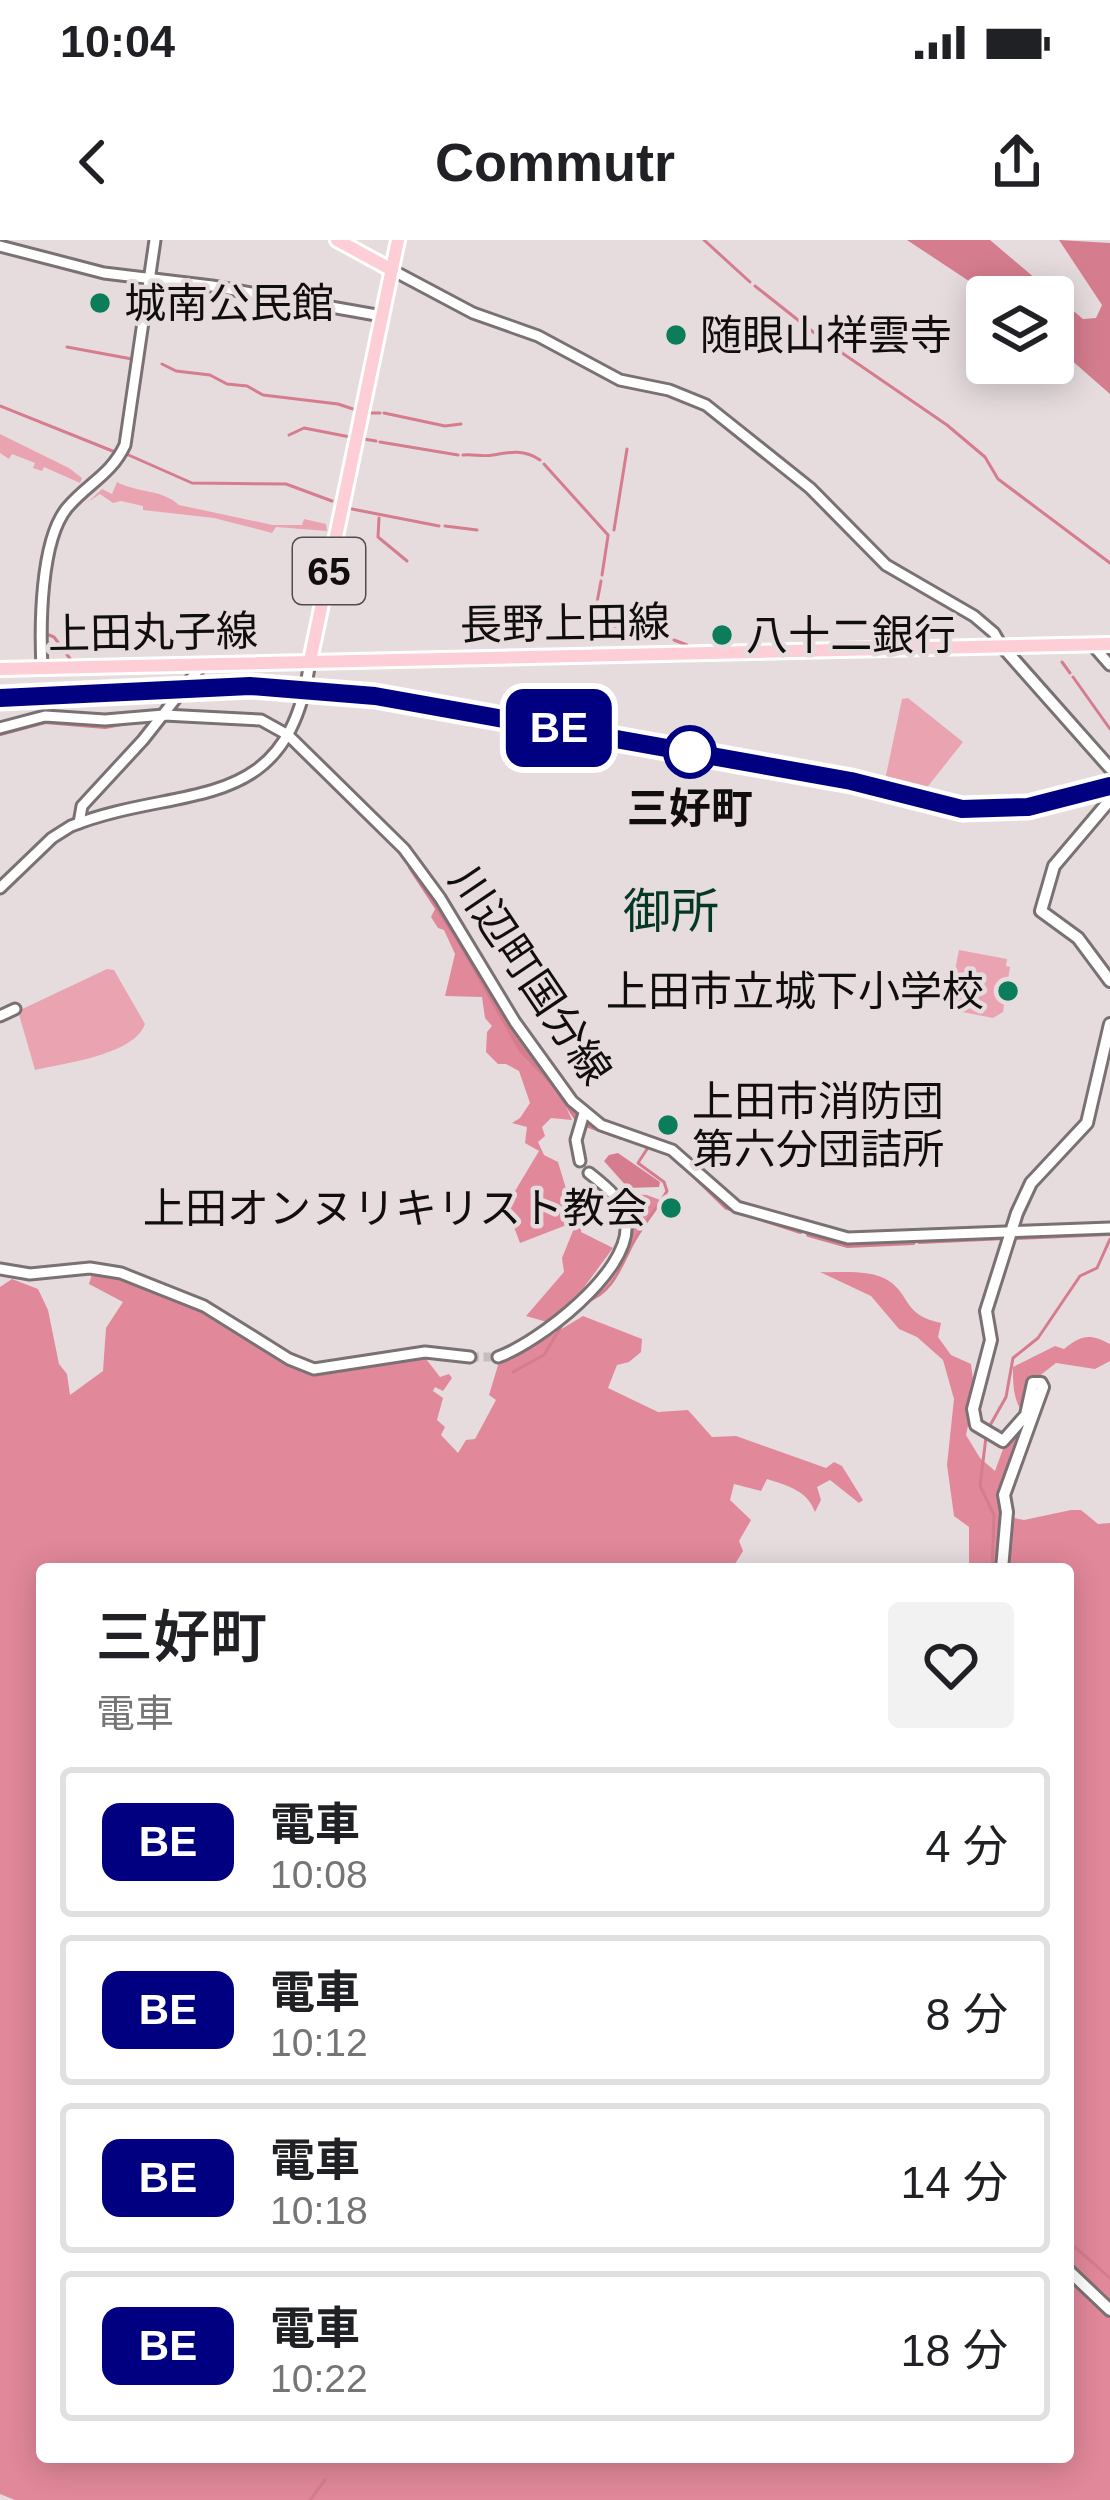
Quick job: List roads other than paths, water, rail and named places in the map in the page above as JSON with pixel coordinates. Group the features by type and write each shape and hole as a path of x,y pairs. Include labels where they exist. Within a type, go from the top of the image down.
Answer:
{"main road":[{"path":"337,240 392,270"},
{"name":"上田丸子線","path":"0,669 310,661 398,240"},
{"path":"1001,645 1110,768"},
{"name":"長野上田線","path":"310,661 1001,645 1103,647"},
{"path":"1110,800 1054,866 1041,910 1078,938 1110,981"},
{"path":"1003,1563 1004,1495 1042,1390 1041,1383 1033,1383 1026,1415 1003,1441 974,1422 973,1409 991,1340 986,1310 1031,1183 1087,1123 1110,1024"},
{"path":"1074,2276 1110,2310"}],"street":[{"path":"42,668 43,594 63,513 109,473 125,446 154,240"},
{"path":"0,245 89,269 382,316"},
{"path":"392,270 473,313 538,336 620,380 706,405 810,488 886,566 974,616 1001,645"},
{"path":"1103,647 1110,665"},
{"path":"0,887 52,838 79,823 226,788 262,766 288,734 302,702 310,661"},
{"path":"79,823 82,806 202,665"},
{"name":"川辺町国分線","path":"0,728 45,716 105,720 164,715 248,718 288,734 404,849 440,898 524,1036 584,1113 602,1125 672,1150 730,1204 809,1229 858,1238 1110,1228"},
{"path":"0,1016 15,1009"},
{"path":"580,1161 576,1140 584,1113"},
{"path":"498,1357 518,1348 578,1302 620,1253 626,1235 623,1211 611,1191 589,1173"},
{"path":"0,1269 31,1274 90,1268 121,1273 204,1306 289,1359 314,1369 425,1352 470,1358"}],"waterway":[{"path":"704,240 750,282"},
{"path":"755,286 822,339"},
{"path":"829,344 947,425 985,457 998,479 1110,563"},
{"path":"67,347 132,359"},
{"path":"162,364 247,386 263,395 356,410"},
{"path":"0,406 115,452"},
{"path":"368,413 380,413"},
{"path":"384,413 445,426 461,424"},
{"path":"289,435 304,428 350,437"},
{"path":"364,439 376,441"},
{"path":"380,442 458,455"},
{"path":"614,530 627,449"},
{"path":"463,455 517,452 540,460"},
{"path":"124,453 192,483 286,484 332,501"},
{"path":"544,464 608,535"},
{"path":"352,509 439,526"},
{"path":"379,518 378,537 407,561"},
{"path":"445,526 477,530"},
{"path":"602,575 608,536"},
{"path":"590,640 601,581"},
{"path":"595,622 669,638"},
{"path":"44,633 54,637 71,660"},
{"path":"674,640 687,645"},
{"path":"1062,662 1070,673"},
{"path":"1073,677 1110,729"},
{"path":"0,733 45,721 105,726 127,722"},
{"path":"411,867 460,941 521,1049 577,1118"},
{"path":"586,1124 621,1137"},
{"path":"585,1302 612,1282 667,1191 664,1182 638,1163 649,1146"},
{"path":"690,1171 727,1207 800,1231"},
{"path":"1015,1237 1110,1233"},
{"path":"809,1234 848,1245 913,1242"},
{"path":"920,1241 1005,1237"},
{"path":"988,1429 1006,1397 1013,1358 1038,1338 1080,1276 1097,1268 1110,1239"},
{"path":"513,1372 544,1355 565,1320"},
{"path":"986,1437 980,1486 994,1515 992,1563"},
{"path":"1074,2246 1110,2278"},
{"path":"310,2500 325,2480"}],"tunnel":[{"path":"470,1357 498,1357"}],"railway":[{"path":"0,698 249,686 375,696 851,781 961,809 1028,807 1110,786"}],"train":[{"name":"BE","path":"0,698 250,686 375,696 869,784 962,809 1028,807 1110,786"}],"place":[{"name":"城南公民館","path":"100,303"},
{"name":"随眼山祥雲寺","path":"676,335"},
{"name":"八十二銀行","path":"722,635"},
{"name":"三好町","path":"690,752"},
{"name":"上田市立城下小学校","path":"1008,991"},
{"name":"上田市消防団 第六分団詰所","path":"668,1125"},
{"name":"上田オンヌリキリスト教会","path":"671,1208"}],"district":[{"name":"御所","path":"671,911"}]}
